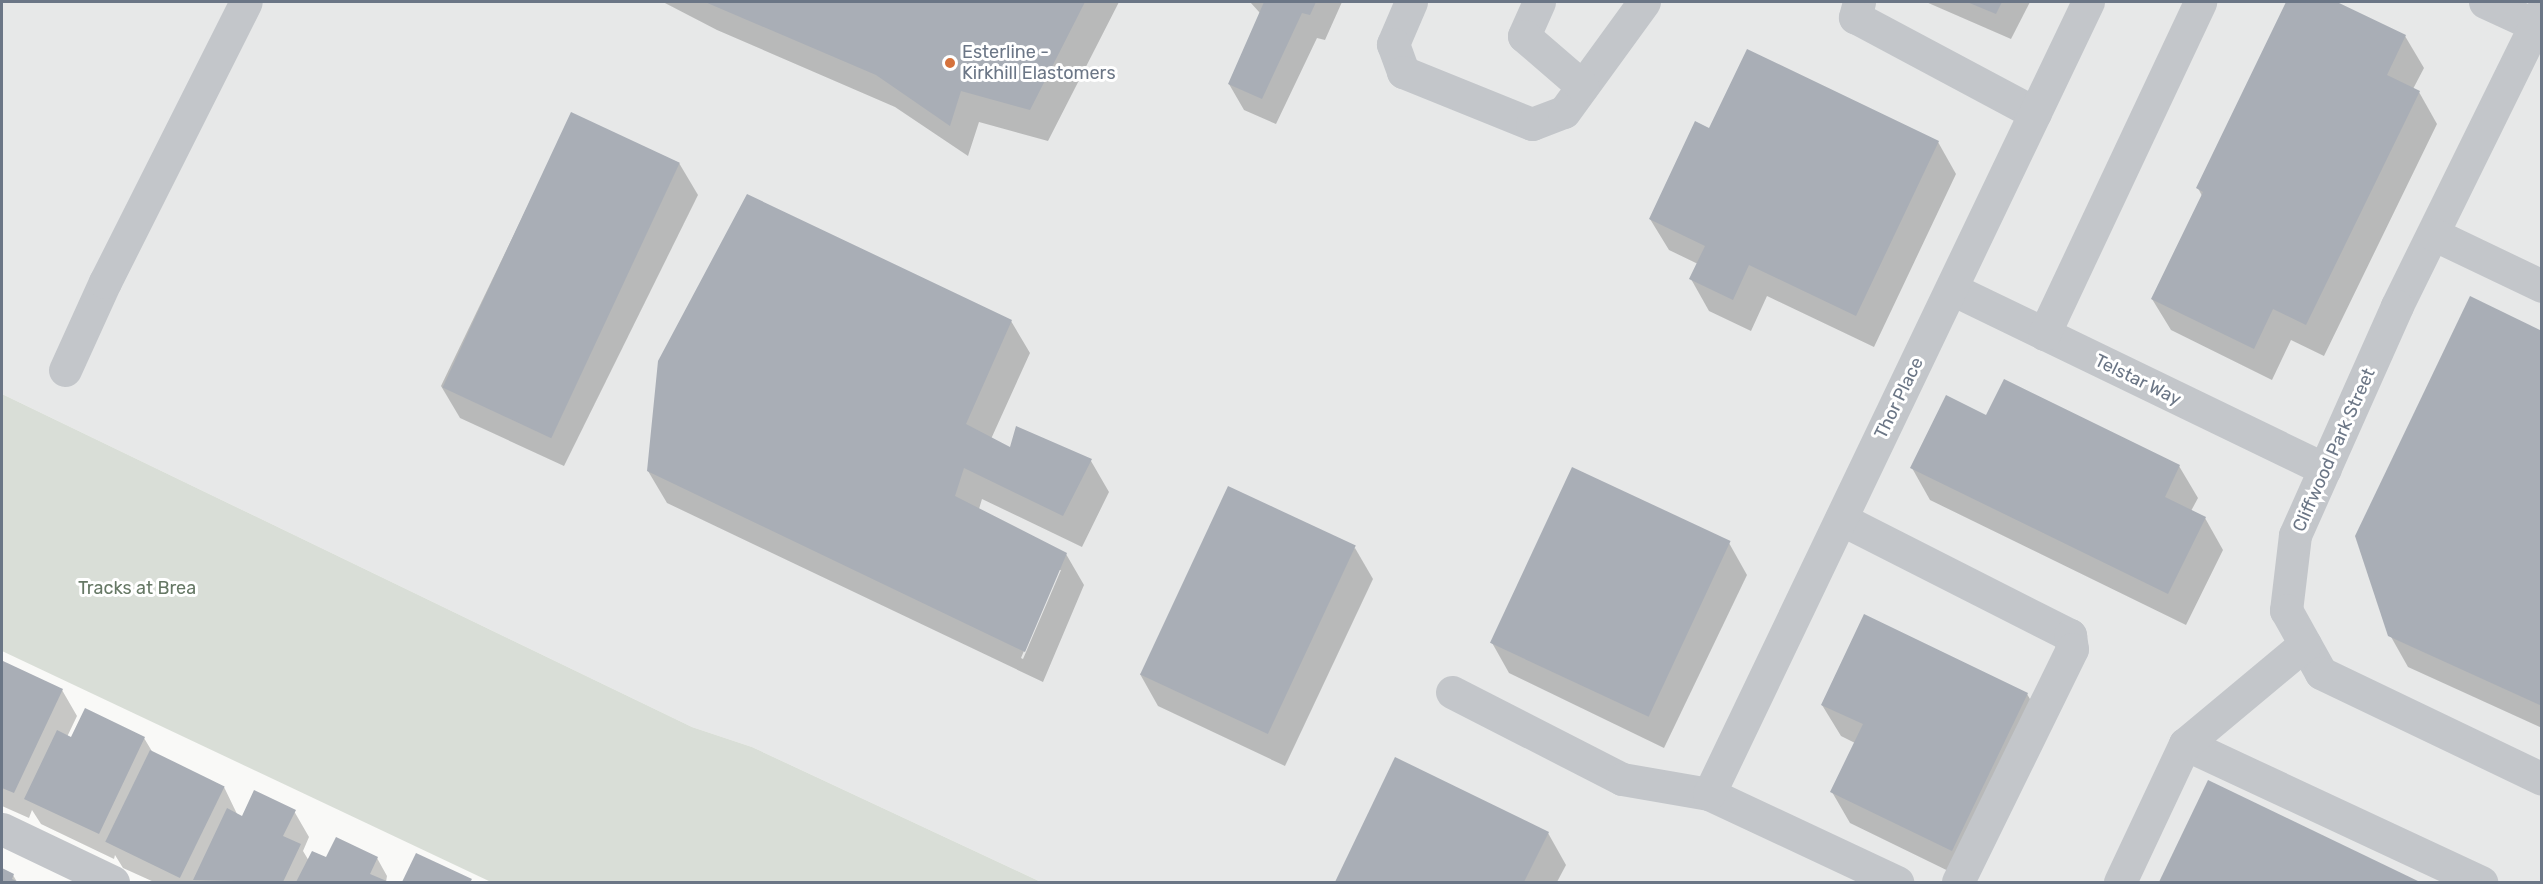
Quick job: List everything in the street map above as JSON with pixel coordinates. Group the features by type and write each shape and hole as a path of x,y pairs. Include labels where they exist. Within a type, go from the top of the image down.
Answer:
{"street":[{"path":"65,370 105,282 246,2"},
{"path":"1411,2 1393,44 1403,72 1532,124 1564,112 1644,2"},
{"path":"1539,2 1524,36 1582,86"},
{"path":"1859,2 1855,17 2035,113"},
{"name":"Thor Place","path":"1709,794 2088,2"},
{"path":"2044,334 2200,2"},
{"path":"2485,2 2539,23"},
{"name":"Cliffwood Park Street","path":"2539,23 2433,234 2295,535 2286,610 2321,673 2541,779"},
{"path":"2433,234 2541,286"},
{"name":"Telstar Way","path":"1952,289 2325,469"},
{"path":"1841,519 2070,634 2072,649 1958,882"},
{"path":"2120,882 2185,744 2305,645"},
{"path":"1452,692 1622,779 1709,794 1896,882"},
{"path":"2185,744 2481,882"},
{"path":"2,829 113,882"}],"shaded area":[{"path":"2,2 2541,2 2541,882 1041,882 752,747 692,727 2,394"}],"green space":[{"name":"Tracks at Brea","path":"2,394 692,727 752,747 1041,882 491,882 2,651"}],"building":[{"name":"Esterline - Kirkhill Elastomers","path":"705,2 1085,2 1030,110 961,91 950,126 876,75"},
{"path":"1264,2 1316,2 1310,15 1302,13 1262,99 1228,84"},
{"path":"1967,2 2002,2 1996,14"},
{"path":"2286,2 2337,2 2406,35 2387,75 2420,91 2306,325 2273,309 2254,349 2151,299 2203,192 2196,188"},
{"path":"1747,49 1939,141 1856,316 1749,265 1733,300 1689,279 1705,246 1649,219 1695,121 1709,128"},
{"path":"571,112 680,163 551,438 443,388"},
{"path":"747,194 1012,320 966,424 1010,447 1016,426 1092,459 1063,516 964,468 955,496 1067,553 1025,652 647,471 658,361"},
{"path":"2470,296 2542,331 2542,706 2388,636 2355,536"},
{"path":"2004,379 2180,465 2165,497 2206,517 2168,594 1910,468 1946,395 1986,415"},
{"path":"1572,467 1731,541 1649,717 1490,643"},
{"path":"1228,486 1356,546 1268,734 1140,675"},
{"path":"1864,614 2028,693 1952,851 1830,792 1863,724 1821,705"},
{"path":"3,661 63,689 14,793 2,788"},
{"path":"85,708 145,737 99,834 24,799 57,730 71,737"},
{"path":"150,750 225,786 180,878 105,842"},
{"path":"1395,757 1549,832 1524,882 1335,882"},
{"path":"2208,780 2420,882 2159,882"},
{"path":"254,790 296,810 283,836 301,844 283,882 193,880 227,808 242,816"},
{"path":"336,837 378,857 370,874 389,882 296,882 312,851 326,857"},
{"path":"416,853 472,879 470,882 402,882"},
{"path":"2,868 14,874 12,879 19,882 2,882"}],"place":[{"name":"Esterline - Kirkhill Elastomers","path":"950,63"}]}
